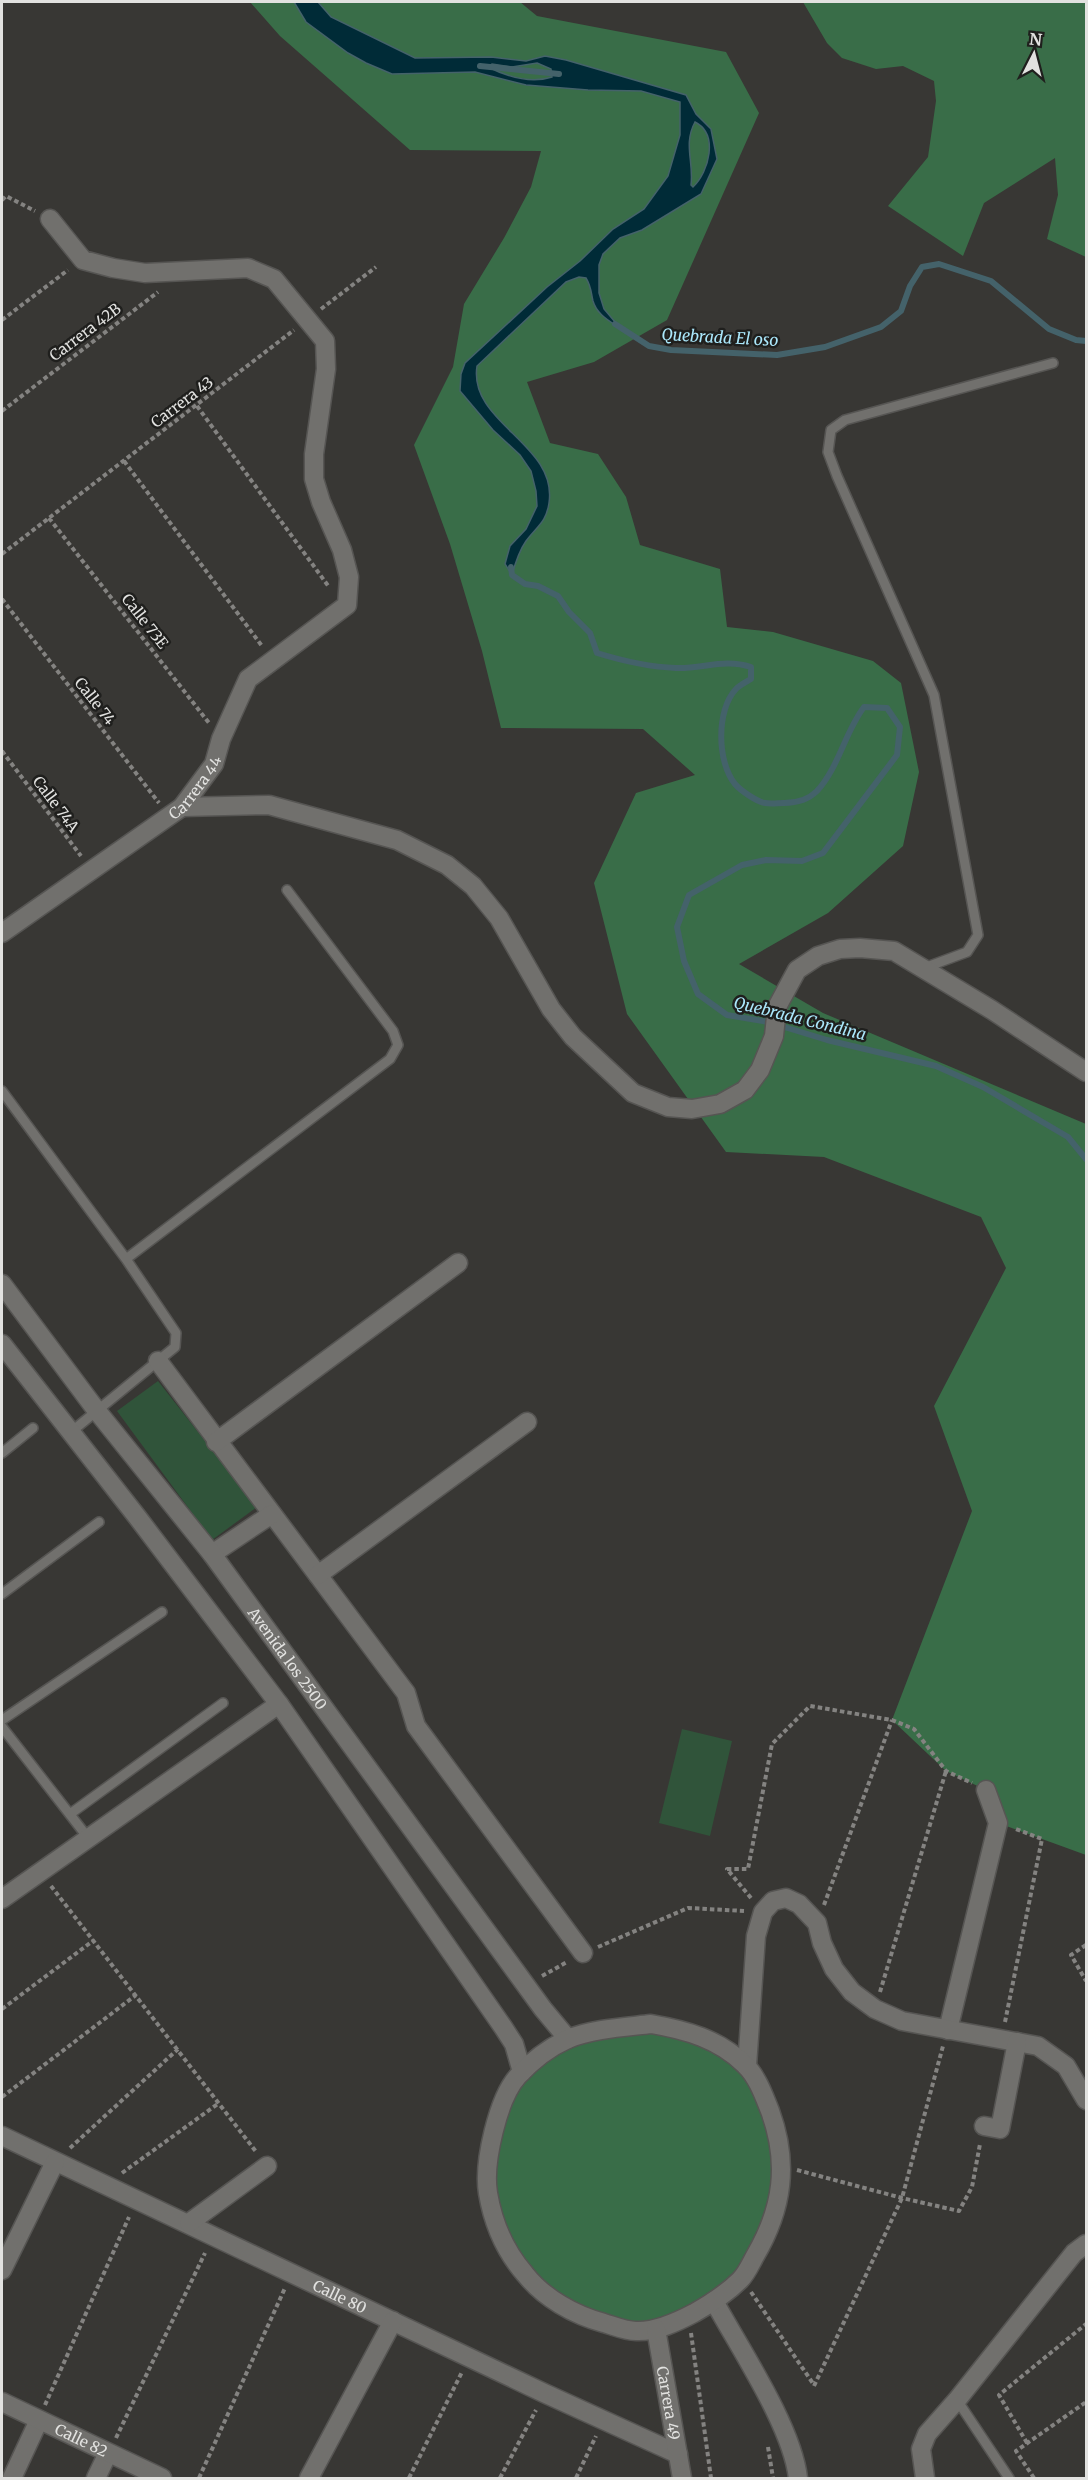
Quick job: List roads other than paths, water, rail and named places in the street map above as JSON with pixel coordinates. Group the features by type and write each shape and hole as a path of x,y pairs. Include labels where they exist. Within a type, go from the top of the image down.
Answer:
{"street":[{"name":"Carrera 44","path":"2,933 176,812 214,764 221,740 248,680 345,607 349,577 342,550 321,502 314,479 314,454 326,369 325,341 274,279 248,268 145,273 113,268 83,259 50,219"},
{"path":"176,812 269,805 397,840 447,865 472,886 499,918 551,1009 573,1036 633,1093 668,1107 692,1109 720,1104 745,1090 760,1070 774,1036 777,1007 797,970 818,956 840,949 894,951 1086,1072"},
{"path":"216,1442 458,1263"},
{"name":"Avenida los 2500","path":"2,1284 97,1411 212,1554 526,1985 568,2039"},
{"path":"2,1344 279,1704 503,2027 514,2044 522,2073"},
{"path":"158,1361 216,1442 273,1514 406,1693 416,1726 583,1953"},
{"path":"318,1575 527,1422"},
{"path":"212,1554 273,1514"},
{"path":"2,1899 279,1704"},
{"path":"948,2030 998,1823 986,1790"},
{"path":"747,2066 756,1936 763,1912 772,1901 786,1898 799,1904 818,1923 822,1943 834,1969 852,1992 875,2009 902,2021 1038,2046 1066,2066 1086,2100"},
{"path":"651,2024 685,2030 720,2045 747,2066 764,2095 779,2136 782,2166 777,2208 764,2239 742,2278 714,2301 679,2321 656,2329 636,2332 593,2320 564,2306 540,2291 525,2274 498,2232 487,2191 490,2142 505,2098 517,2077 550,2049 568,2039 616,2028 651,2024"},
{"path":"984,2126 1000,2129 1009,2041"},
{"name":"Calle 80","path":"2,2136 544,2393 678,2454"},
{"path":"2,2270 55,2162"},
{"path":"189,2223 267,2166"},
{"path":"925,2478 921,2449 927,2434 957,2400 1074,2253 1086,2244"},
{"path":"714,2301 776,2413 796,2465 798,2478"},
{"path":"309,2478 393,2321"},
{"name":"Carrera 49","path":"656,2329 682,2478"},
{"name":"Calle 82","path":"2,2402 162,2478"},
{"path":"12,2478 39,2420"},
{"path":"96,2478 108,2453"}],"lane":[{"path":"924,968 967,952 978,935 934,696 837,476 828,452 831,430 845,420 1053,363"},
{"path":"126,1259 390,1059 398,1045 393,1031 286,890"},
{"path":"2,1091 126,1259 176,1333 175,1347 71,1432"},
{"path":"2,1453 33,1428"},
{"path":"2,1594 99,1522"},
{"path":"2,1720 162,1612"},
{"path":"70,1814 224,1703"},
{"path":"2,1727 89,1839"},
{"path":"957,2400 1010,2478"}],"water":[{"name":"Quebrada El oso","path":"294,2 318,2 331,17 415,58 491,57 526,61 545,56 566,60 686,95 696,114 711,129 717,159 701,194 642,230 620,238 603,254 599,265 599,293 604,309 621,329 598,310 588,281 586,278 579,277 566,282 477,366 478,386 486,403 498,419 528,449 540,465 548,483 549,503 546,515 524,545 512,575 505,564 510,546 526,529 537,506 531,471 520,455 493,430 460,391 461,374 465,363 547,287 580,261 613,229 644,209 668,176 680,135 680,102 641,91 526,85 475,72 392,74 348,53 306,22","holes":["537,63 551,69 552,77 536,80 519,78 488,67 492,64 512,67","695,122 707,135 709,153 703,172 693,187 689,146"]}],"waterway":[{"path":"480,66 559,74"},
{"name":"Quebrada El oso","path":"615,324 649,346 671,350 777,355 825,347 881,327 901,311 910,286 922,267 939,264 991,281 1049,329 1076,340 1086,341"},
{"name":"Quebrada Condina","path":"511,567 512,575 525,584 538,586 558,596 569,612 590,633 597,653 636,663 666,667 686,668 723,664 741,664 751,667 751,679 736,689 729,698 722,722 722,750 729,774 735,784 762,802 793,802 806,799 817,791 825,782 864,707 887,708 900,727 897,755 823,853 802,861 766,860 742,865 689,895 677,927 684,961 698,994 727,1015 768,1022 827,1040 936,1066 983,1087 1068,1137 1086,1159"}]}
